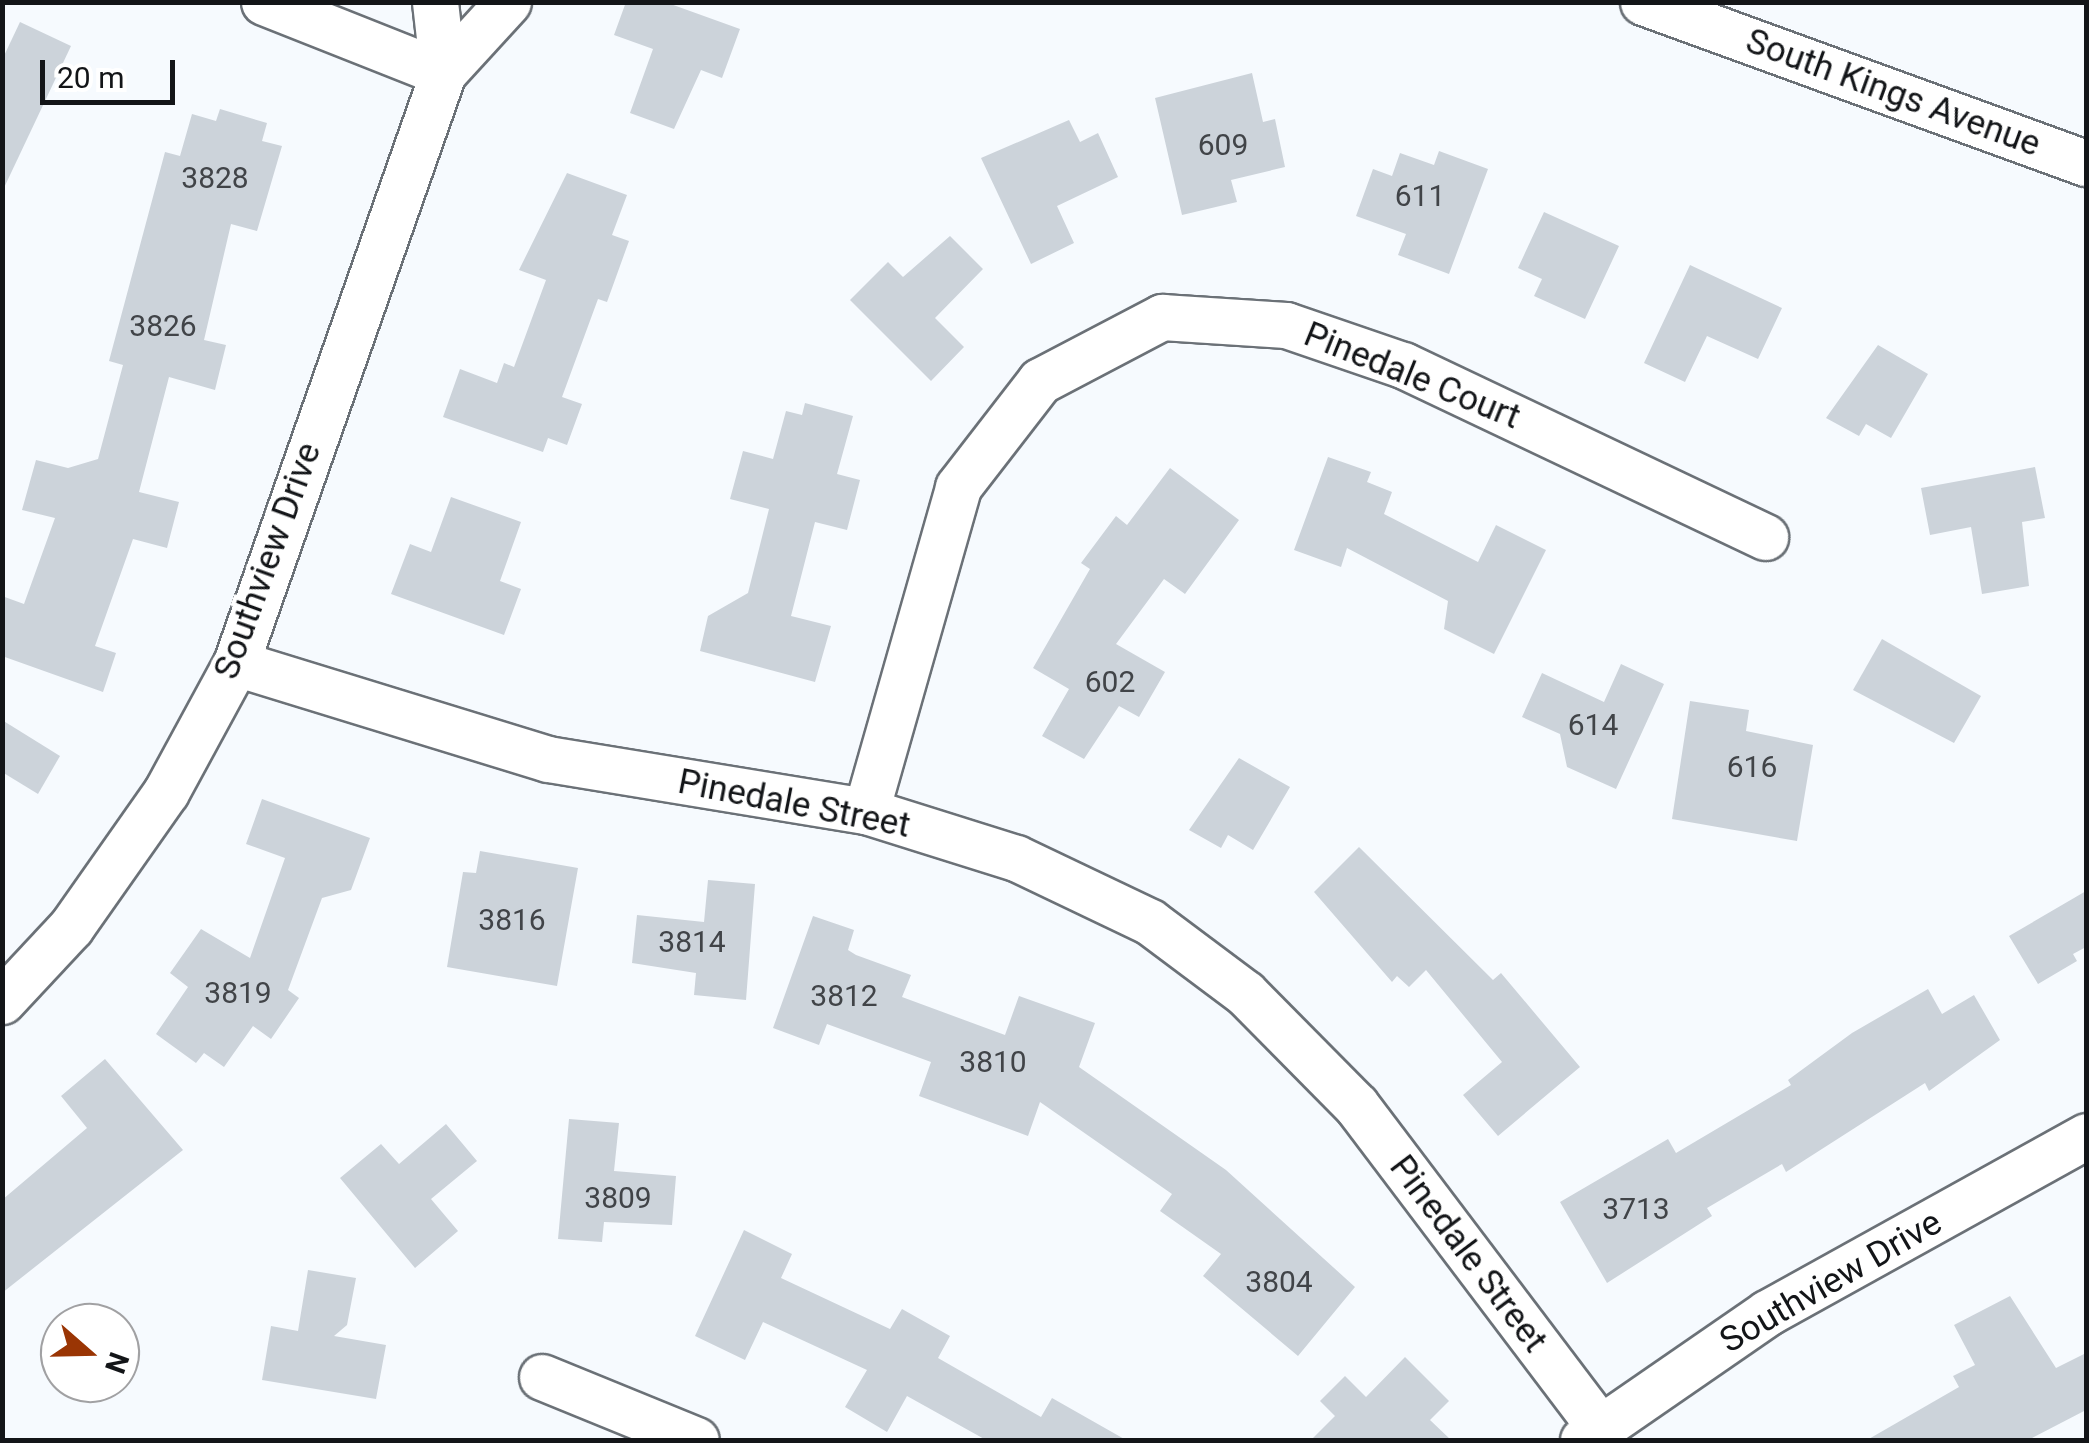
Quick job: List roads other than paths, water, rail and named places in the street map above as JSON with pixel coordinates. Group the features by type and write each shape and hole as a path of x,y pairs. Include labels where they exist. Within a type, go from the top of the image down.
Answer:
{"street":[{"path":"264,2 443,72"},
{"name":"Southview Drive","path":"435,2 443,72"},
{"name":"Southview Drive","path":"2,1001 71,927 166,792 236,663 443,72 508,2"},
{"name":"South Kings Avenue","path":"1643,2 2086,163"},
{"name":"Pinedale Court","path":"866,811 958,487 1040,381 1162,317 1286,325 1404,364 1765,537"},
{"name":"Pinedale Street","path":"236,663 548,758 866,811 1016,858 1150,922 1245,993 1356,1105 1591,1434"},
{"name":"Southview Drive","path":"1591,1434 1767,1314 2086,1136"},
{"path":"542,1377 696,1440"}]}
